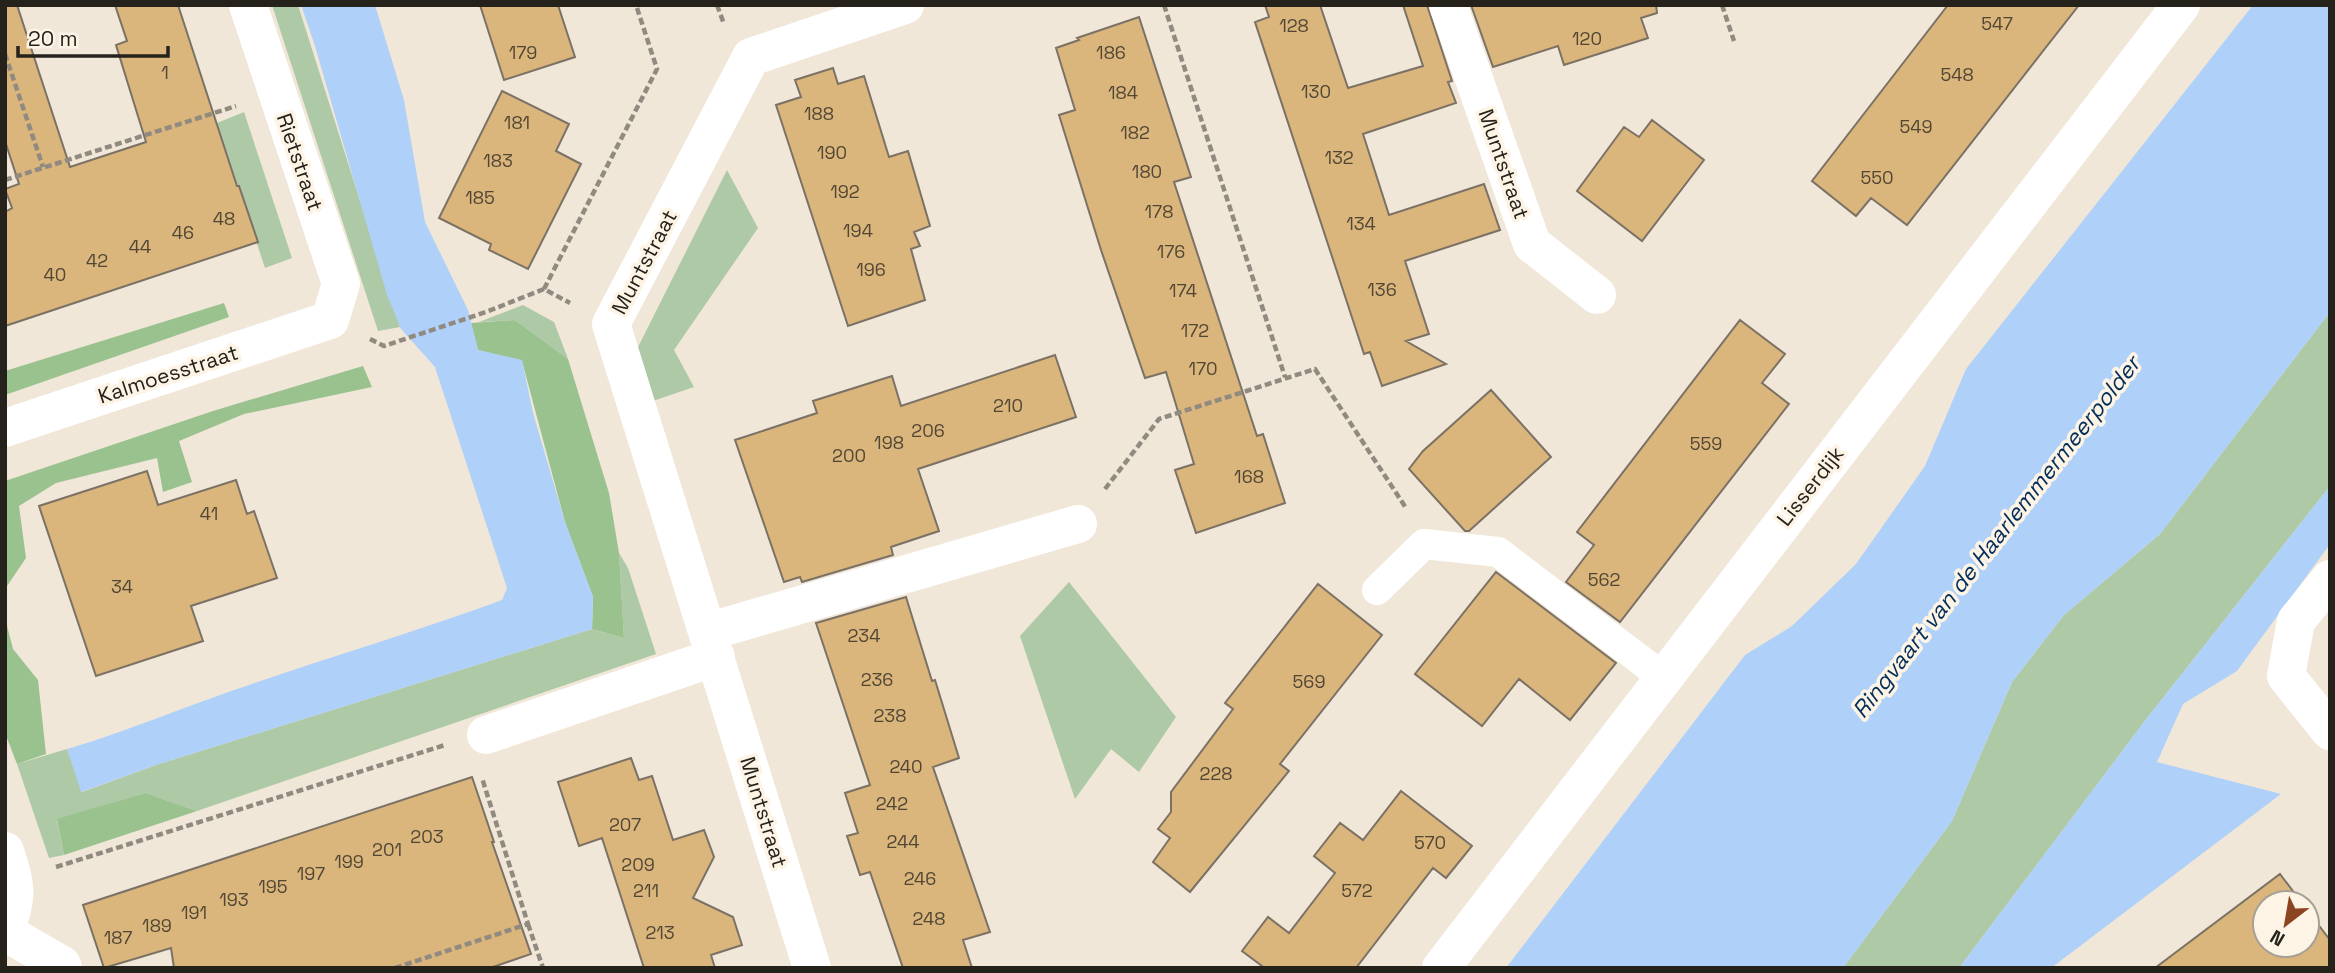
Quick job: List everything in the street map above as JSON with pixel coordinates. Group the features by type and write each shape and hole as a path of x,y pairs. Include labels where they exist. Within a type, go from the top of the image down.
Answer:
{"street":[{"name":"Rietstraat","path":"248,5 341,284 330,320"},
{"name":"Muntstraat","path":"812,968 611,324 751,57 905,5"},
{"name":"Muntstraat","path":"1448,5 1532,244 1597,295"},
{"name":"Lisserdijk","path":"1441,968 2181,5"},
{"name":"Kalmoesstraat","path":"5,428 330,320"},
{"path":"477,736 712,645 1079,524"},
{"path":"2330,579 2296,621 2287,676 2330,731"},
{"path":"10,866 14,908 5,931 63,968"}],"lane":[{"path":"1377,590 1424,544 1498,552 1663,677"}],"path":[{"path":"384,346 486,312 544,289 657,69 636,5"},
{"path":"1164,5 1285,377"},
{"path":"1721,5 1734,41"},
{"path":"5,54 43,167"},
{"path":"5,180 277,93"},
{"path":"1079,524 1159,419 1315,369 1430,544"},
{"path":"10,866 477,736 528,924 543,968"},
{"path":"395,968 528,924"}],"green space":[{"path":"272,5 298,5 400,327 378,331"},
{"path":"244,112 292,258 265,268 217,123"},
{"path":"727,170 758,228 674,350 694,387 647,403 633,357"},
{"path":"224,303 229,317 5,395 5,371"},
{"path":"523,305 554,322 568,359 515,320 479,322"},
{"path":"2330,312 2330,486 2144,722 1959,968 1843,968 1952,821 2012,682 2064,615 2160,534"},
{"path":"515,320 568,359 609,493 619,553 624,638 592,629 593,597 565,522 522,361 478,350 471,323"},
{"path":"363,366 372,387 244,414 179,441 192,482 163,492 157,458 56,483 19,506 26,558 5,589 5,481 213,411"},
{"path":"619,553 628,568 656,654 197,811 146,793 57,820 64,855 49,858 17,764 67,749 82,792 156,765 592,629 624,638"},
{"path":"1069,582 1176,717 1139,772 1111,749 1075,799 1020,636"},
{"path":"5,618 13,649 38,680 46,754 17,764 5,733"},
{"path":"146,793 197,811 64,855 57,819"}],"water":[{"path":"301,5 375,5 404,100 425,222 468,310 478,350 522,360 533,413 565,522 593,597 592,629 156,765 81,792 67,749 502,600 507,588 435,367 401,329 387,295"},
{"name":"Ringvaart van de Haarlemmermeerpolder","path":"2253,5 2330,5 2330,312 2160,534 2064,615 2012,682 1952,821 1843,968 1506,968 1745,655 1792,626 1856,564 1925,466 1966,369"},
{"path":"2330,486 2330,544 2237,671 2183,704 2157,762 2281,794 2051,968 1959,968 2144,722"}],"building":[{"path":"5,5 17,5 70,167 146,142 116,45 127,41 115,5 178,5 258,242 5,326 5,212 12,208 5,189 19,184 5,141"},
{"path":"480,5 558,5 575,57 504,80"},
{"path":"1265,5 1320,5 1348,88 1423,66 1403,5 1427,5 1452,81 1448,82 1456,103 1363,134 1389,215 1484,184 1500,230 1405,261 1429,334 1406,341 1446,364 1382,386 1370,352 1364,354 1255,22 1269,17"},
{"path":"1471,5 1656,5 1657,13 1641,18 1648,38 1564,65 1558,46 1493,67"},
{"path":"1948,5 2079,5 1907,225 1871,198 1856,216 1812,181"},
{"path":"1139,17 1191,177 1174,182 1257,436 1263,434 1285,503 1196,533 1175,470 1194,464 1166,372 1145,378 1059,115 1075,110 1056,48"},
{"path":"833,68 838,84 864,76 889,157 908,151 930,226 914,232 920,246 911,249 925,300 848,326 776,105 801,97 795,80"},
{"path":"502,91 569,124 556,151 581,164 528,269 489,250 491,244 439,218"},
{"path":"1652,120 1704,160 1642,241 1577,191 1624,127 1639,137"},
{"path":"1740,320 1785,354 1762,383 1789,404 1620,622 1566,582 1594,545 1577,532"},
{"path":"1055,355 1076,417 918,469 939,531 891,547 893,555 802,582 800,577 784,582 735,440 817,413 813,401 892,376 901,406"},
{"path":"1491,390 1551,457 1469,531 1465,531 1409,469 1423,451"},
{"path":"147,471 158,505 236,480 247,514 254,511 277,578 191,606 203,641 96,676 39,506"},
{"path":"1496,572 1616,663 1570,720 1519,679 1482,726 1415,674"},
{"path":"1318,584 1382,635 1280,764 1289,771 1190,892 1153,862 1170,838 1158,829 1171,812 1171,792 1233,709 1225,703"},
{"path":"906,597 959,758 933,767 990,932 963,940 972,968 903,968 870,872 860,875 847,836 858,833 845,793 870,785 816,623"},
{"path":"631,758 639,780 652,776 673,840 704,830 714,857 693,898 733,917 742,945 711,955 715,968 644,968 602,838 579,846 558,782"},
{"path":"472,777 531,954 490,968 174,968 171,948 104,968 83,905"},
{"path":"1401,791 1472,846 1446,878 1433,868 1356,968 1261,968 1262,966 1242,951 1268,917 1289,933 1335,873 1314,856 1340,823 1363,840"},
{"path":"2280,874 2291,889 2260,889"},
{"path":"2251,896 2251,959 2321,959 2321,928 2330,940 2330,968 2155,968"}]}
